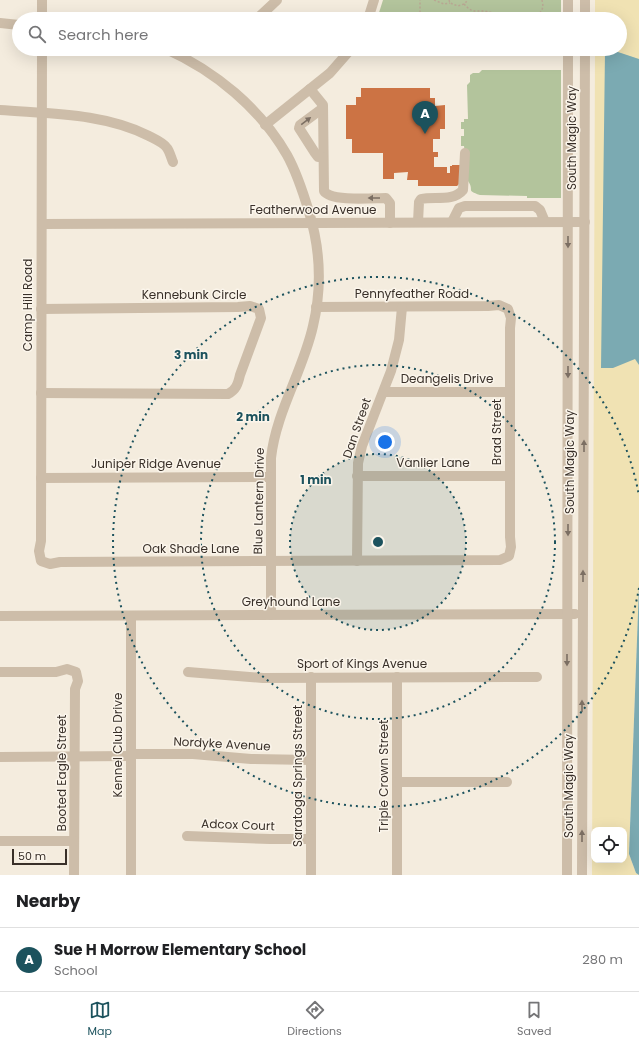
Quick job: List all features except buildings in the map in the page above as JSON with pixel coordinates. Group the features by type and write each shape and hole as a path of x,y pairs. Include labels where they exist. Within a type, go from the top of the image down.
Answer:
{"street":[{"path":"42,0 42,12"},
{"path":"264,12 277,0"},
{"path":"373,12 374,0"},
{"path":"568,0 568,12"},
{"path":"586,0 586,12"},
{"path":"0,23 12,24"},
{"name":"Camp Hill Road","path":"41,561 39,551 41,541 42,56"},
{"name":"Blue Lantern Drive","path":"180,56 199,66 218,79 243,101 276,139 290,161 302,188 312,223 318,255 318,286 310,341 276,430 273,443 270,477 271,615"},
{"path":"265,125 330,73 345,56"},
{"name":"South Magic Way","path":"567,875 568,56"},
{"name":"South Magic Way","path":"582,875 586,56"},
{"path":"310,89 321,101 323,108 323,187 326,194 336,198 386,198 390,203 390,222"},
{"path":"323,108 300,125 299,128 315,153 318,156 323,157"},
{"path":"0,110 96,118 112,121 154,139 167,147 173,162"},
{"path":"418,222 419,202 421,199 452,197 461,193 463,190 464,153"},
{"path":"452,222 459,208 465,206 535,206 540,210 545,222"},
{"name":"Featherwood Avenue","path":"42,224 585,222"},
{"name":"Pennyfeather Road","path":"316,307 499,305 508,309"},
{"name":"Kennebunk Circle","path":"41,308 230,308 250,306 259,309 261,318 238,384 234,391 228,394 41,393"},
{"name":"Dan Street","path":"357,561 358,463 362,446 391,371 398,340 402,307"},
{"name":"Brad Street","path":"508,309 511,318 511,547 509,556"},
{"name":"Deangelis Drive","path":"384,392 510,392"},
{"name":"Vanlier Lane","path":"357,476 510,476"},
{"name":"Juniper Ridge Avenue","path":"41,478 270,477"},
{"name":"Oak Shade Lane","path":"41,561 50,564 68,562 500,560 509,556"},
{"name":"Greyhound Lane","path":"0,616 583,614"},
{"name":"Kennel Club Drive","path":"130,875 131,616"},
{"name":"Booted Eagle Street","path":"0,672 56,672 67,669 76,672 78,681 75,689 74,875"},
{"name":"Sport of Kings Avenue","path":"188,672 263,678 537,677"},
{"name":"Saratoga Springs Street","path":"311,677 312,875"},
{"name":"Triple Crown Street","path":"396,677 397,875"},
{"name":"Nordyke Avenue","path":"0,757 193,754 251,760 311,760"},
{"path":"397,782 507,782"},
{"name":"Adcox Court","path":"187,836 311,839"},
{"path":"0,841 74,841"}],"path":[{"path":"420,0 420,12"},
{"path":"434,0 444,4 450,3 458,6 464,4 468,0"},
{"path":"540,12 542,10 542,0"},
{"path":"464,4 473,11 484,10 491,12"}],"green space":[{"path":"383,0 561,0 561,12 379,12"},
{"path":"482,70 561,70 561,198 527,198 527,196 480,195 471,191 468,181 464,146 461,146 461,136 464,136 464,129 461,129 461,122 464,122 464,119 468,119 467,85 470,82 470,75 473,73 479,73"}],"sand":[{"path":"595,0 639,0 639,205 635,358 639,365 639,586 629,854 636,873 639,875 592,875 592,863 627,863 627,827 592,827 595,56 627,56 627,12 595,12"}],"water":[{"path":"627,55 639,59 639,365 635,359 613,368 601,368 605,56"},
{"path":"639,586 639,875 636,873 629,854"}],"place":[{"name":"Sue H Morrow Elementary School","path":"425,134"}]}
